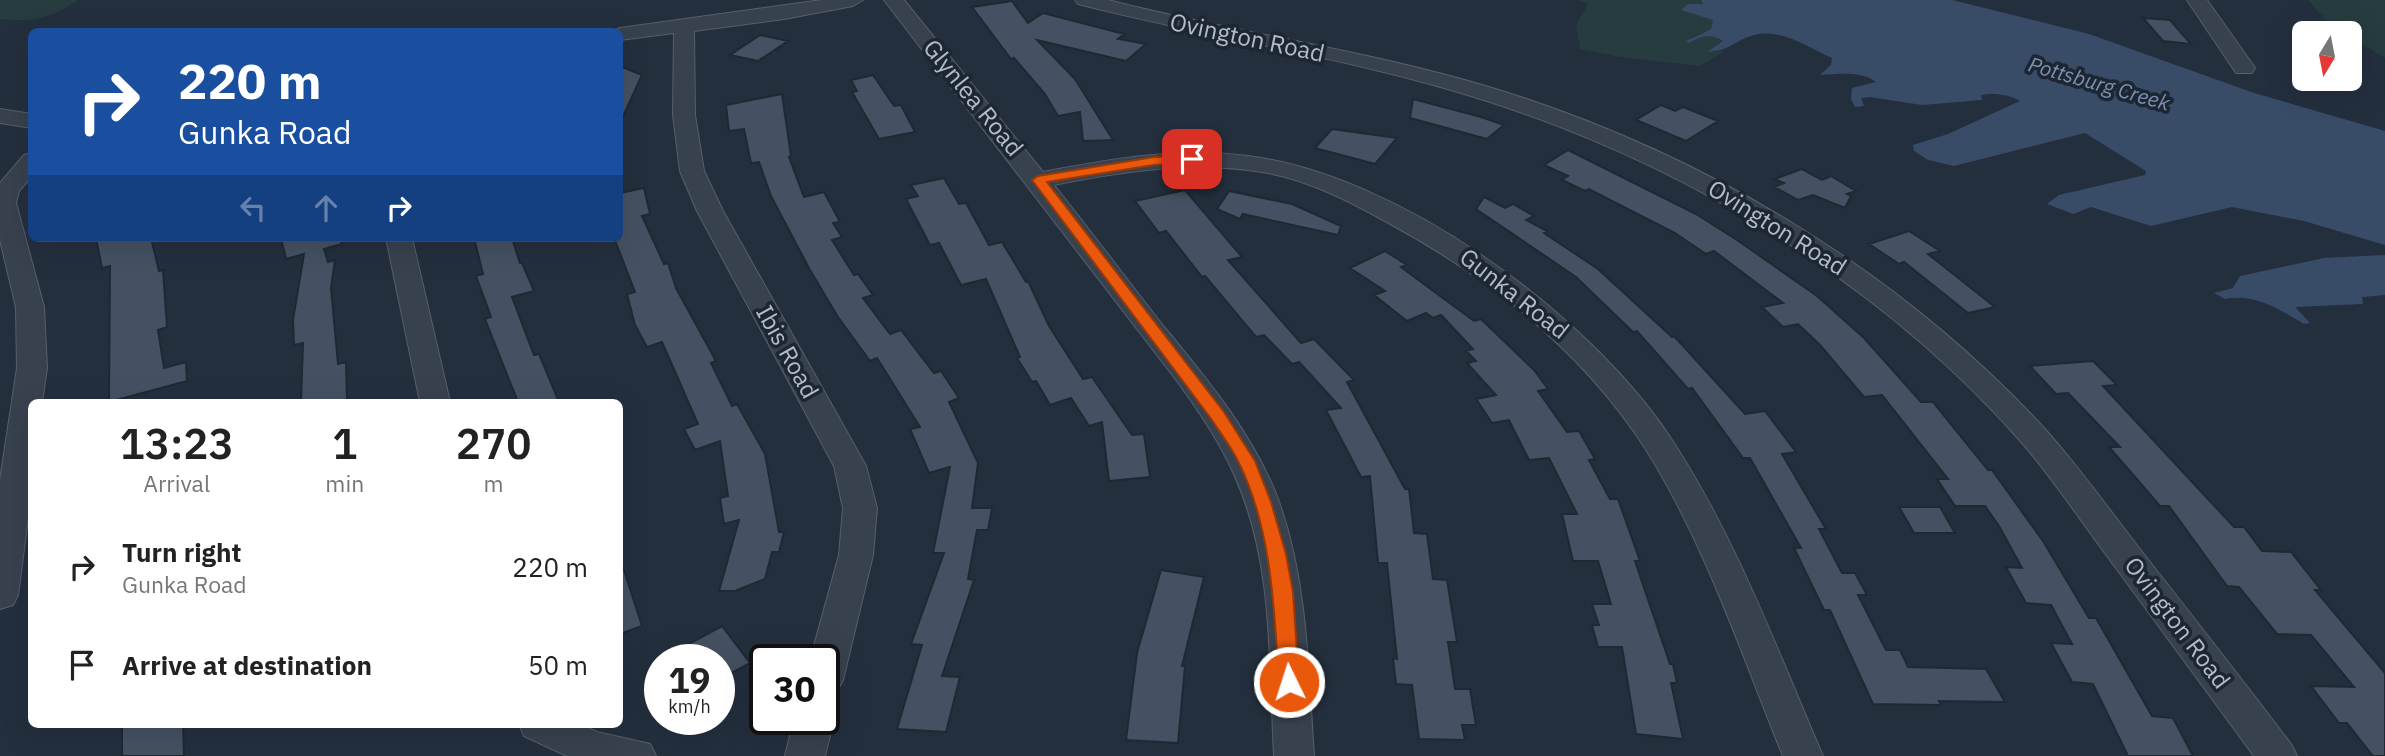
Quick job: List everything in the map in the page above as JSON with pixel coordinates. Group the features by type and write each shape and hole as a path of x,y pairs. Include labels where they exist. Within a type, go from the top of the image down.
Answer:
{"street":[{"path":"623,34 684,27 853,0"},
{"name":"Glynlea Road","path":"894,0 1038,180 1218,416 1246,461 1262,502 1283,592 1294,756"},
{"name":"Ovington Road","path":"1085,0 1180,25 1422,75 1500,98 1653,157 1729,195 1775,223 1863,282 1909,318 1967,369 2022,424 2066,475 2277,756"},
{"path":"2197,0 2244,68"},
{"name":"Ibis Road","path":"684,27 684,115 691,171 710,211 850,466 860,508 856,555 833,644"},
{"path":"0,116 28,120"},
{"name":"Gunka Road","path":"1038,180 1176,159 1245,162 1286,170 1319,179 1362,197 1449,244 1499,278 1543,312 1573,341 1646,426 1681,482 1716,554 1803,756"},
{"path":"0,595 32,368 30,307 4,203 7,190 28,165"},
{"path":"400,242 434,399"},
{"path":"547,728 592,749 636,756"},
{"path":"805,756 810,735"}],"green space":[{"path":"0,0 78,0 50,15 23,20 0,19"},
{"path":"1578,0 1701,0 1714,20 1711,29 1693,36 1689,43 1710,36 1723,41 1708,52 1725,51 1700,66 1620,57 1580,49 1576,25 1588,4"},
{"path":"2308,0 2385,0 2385,58 2362,44 2362,21 2328,21"}],"water":[{"name":"Pottsburg Creek","path":"1701,0 1952,0 2089,34 2254,93 2385,131 2385,245 2304,221 2232,207 2151,226 2091,207 2073,214 2047,204 2059,195 2145,175 2146,171 2085,133 1954,166 1928,160 1914,151 1913,145 1948,134 2020,101 2006,95 1991,94 1981,95 1982,100 1922,105 1870,97 1861,98 1864,106 1855,107 1851,99 1852,88 1876,82 1857,75 1820,75 1831,65 1832,58 1791,38 1759,34 1724,49 1707,52 1723,41 1710,36 1689,43 1686,41 1711,29 1713,20 1681,10 1688,4 1703,4"},
{"path":"2385,255 2385,295 2362,297 2363,304 2295,307 2310,323 2304,324 2257,300 2225,299 2214,293 2233,288 2240,276 2324,258"}],"building":[{"path":"1012,1 1028,23 1043,13 1124,34 1118,39 1146,44 1126,61 1037,40 1075,79 1113,140 1083,141 1080,112 1058,116 1045,94 1014,58 1011,59 972,7"},
{"path":"2143,18 2170,20 2191,44 2163,41"},
{"path":"760,35 788,41 758,61 730,55"},
{"path":"623,67 642,75 623,116"},
{"path":"873,75 894,106 901,105 915,132 879,139 852,92 857,91 851,80"},
{"path":"782,94 789,157 804,197 824,192 840,222 833,223 842,237 832,240 854,275 858,274 873,295 863,298 890,334 901,330 934,373 941,371 959,398 949,402 978,463 972,508 992,508 988,530 977,530 968,579 974,580 942,676 960,677 946,732 897,729 922,645 911,644 944,553 933,553 950,467 929,473 910,429 920,427 877,358 870,361 838,317 810,270 771,196 759,162 751,163 744,129 729,131 726,105"},
{"path":"1413,99 1504,125 1487,139 1410,118"},
{"path":"1661,105 1675,111 1683,107 1718,121 1686,141 1636,120"},
{"path":"1332,129 1397,138 1375,164 1315,148"},
{"path":"1568,150 1696,214 1737,240 1817,296 1864,338 1921,402 1933,402 1988,470 1992,470 2043,541 2089,618 2096,618 2152,716 2173,718 2193,756 2128,756 2093,684 2072,682 2051,643 2072,644 2051,605 2026,603 2006,567 2022,568 1985,506 1955,506 1937,479 1948,479 1882,395 1864,397 1820,345 1798,324 1783,327 1762,307 1783,303 1714,251 1706,254 1675,233 1589,189 1585,191 1562,180 1568,176 1544,165"},
{"path":"1802,169 1822,180 1831,176 1856,191 1847,194 1851,196 1845,208 1813,195 1798,200 1774,187 1784,183 1774,179"},
{"path":"944,178 959,204 966,203 989,245 1002,242 1026,282 1028,281 1049,326 1083,379 1092,377 1132,435 1144,434 1150,477 1109,481 1102,422 1089,426 1071,398 1050,405 1036,381 1032,382 1017,358 1020,357 986,279 961,285 939,243 930,245 906,199 918,196 911,185"},
{"path":"644,188 650,214 642,216 664,264 668,263 676,288 716,361 711,363 732,406 737,404 765,454 779,532 784,532 779,552 772,552 765,579 735,591 719,591 739,520 724,524 720,498 728,496 720,441 695,450 684,429 698,424 662,342 647,347 635,325 627,294 635,292 616,242 623,242 623,192"},
{"path":"1185,190 1242,257 1228,260 1301,343 1314,339 1354,380 1347,382 1405,489 1409,489 1414,533 1427,534 1433,579 1447,580 1457,642 1448,642 1455,689 1470,689 1476,725 1462,725 1465,740 1419,739 1412,685 1396,684 1393,658 1397,659 1387,563 1378,563 1370,476 1361,477 1326,410 1341,408 1299,362 1292,364 1264,335 1256,337 1205,276 1202,277 1166,231 1159,233 1135,201"},
{"path":"1229,191 1292,204 1341,226 1338,235 1243,214 1240,219 1217,209"},
{"path":"1484,197 1505,208 1513,204 1534,216 1526,220 1547,231 1544,233 1598,269 1674,336 1745,414 1765,411 1796,452 1782,454 1826,529 1819,529 1842,573 1855,573 1867,595 1858,595 1886,650 1900,650 1908,667 1986,669 2005,702 1873,704 1830,610 1824,610 1794,548 1801,548 1750,458 1743,458 1692,388 1688,389 1637,331 1633,332 1576,277 1476,209"},
{"path":"1909,231 1940,251 1928,254 1995,307 1968,313 1904,262 1899,264 1869,244"},
{"path":"97,242 152,242 159,271 163,270 167,327 158,330 164,368 186,362 187,381 120,399 109,399 110,266 102,268"},
{"path":"282,242 342,242 324,249 328,262 335,260 331,288 338,364 346,362 347,399 301,399 303,343 294,345 293,320 304,254 286,259"},
{"path":"475,242 513,242 534,291 512,297 534,355 539,354 558,399 517,399 485,319 491,317 476,276 483,274"},
{"path":"1385,251 1407,265 1401,267 1474,321 1481,319 1534,370 1548,389 1538,391 1567,432 1579,431 1595,459 1589,460 1610,499 1618,499 1640,561 1635,561 1670,664 1673,664 1677,683 1671,683 1683,739 1636,734 1622,647 1598,647 1592,625 1599,625 1592,604 1611,604 1598,561 1573,561 1562,514 1577,514 1549,458 1529,460 1509,420 1492,423 1476,399 1496,395 1467,363 1476,361 1466,351 1473,349 1441,315 1433,318 1426,313 1407,321 1374,295 1385,291 1350,268"},
{"path":"2093,361 2117,385 2103,386 2234,527 2244,527 2262,551 2291,552 2321,590 2315,590 2385,673 2385,756 2373,756 2347,723 2339,723 2311,686 2354,687 2311,635 2277,634 2239,587 2227,586 2169,506 2160,506 2109,447 2120,447 2068,393 2056,394 2030,366"},
{"path":"1899,507 1940,507 1955,533 1914,533"},
{"path":"623,570 624,570 642,626 623,633"},
{"path":"1161,570 1204,577 1182,666 1185,666 1178,743 1126,740 1137,653"},
{"path":"722,626 749,662 749,664 735,671 735,644 689,644"},
{"path":"122,728 183,728 184,756 122,756"}],"route":[{"path":"1192,159 1154,161 1038,180 1218,416 1246,461 1262,502 1276,554 1283,592 1289,682"}]}
